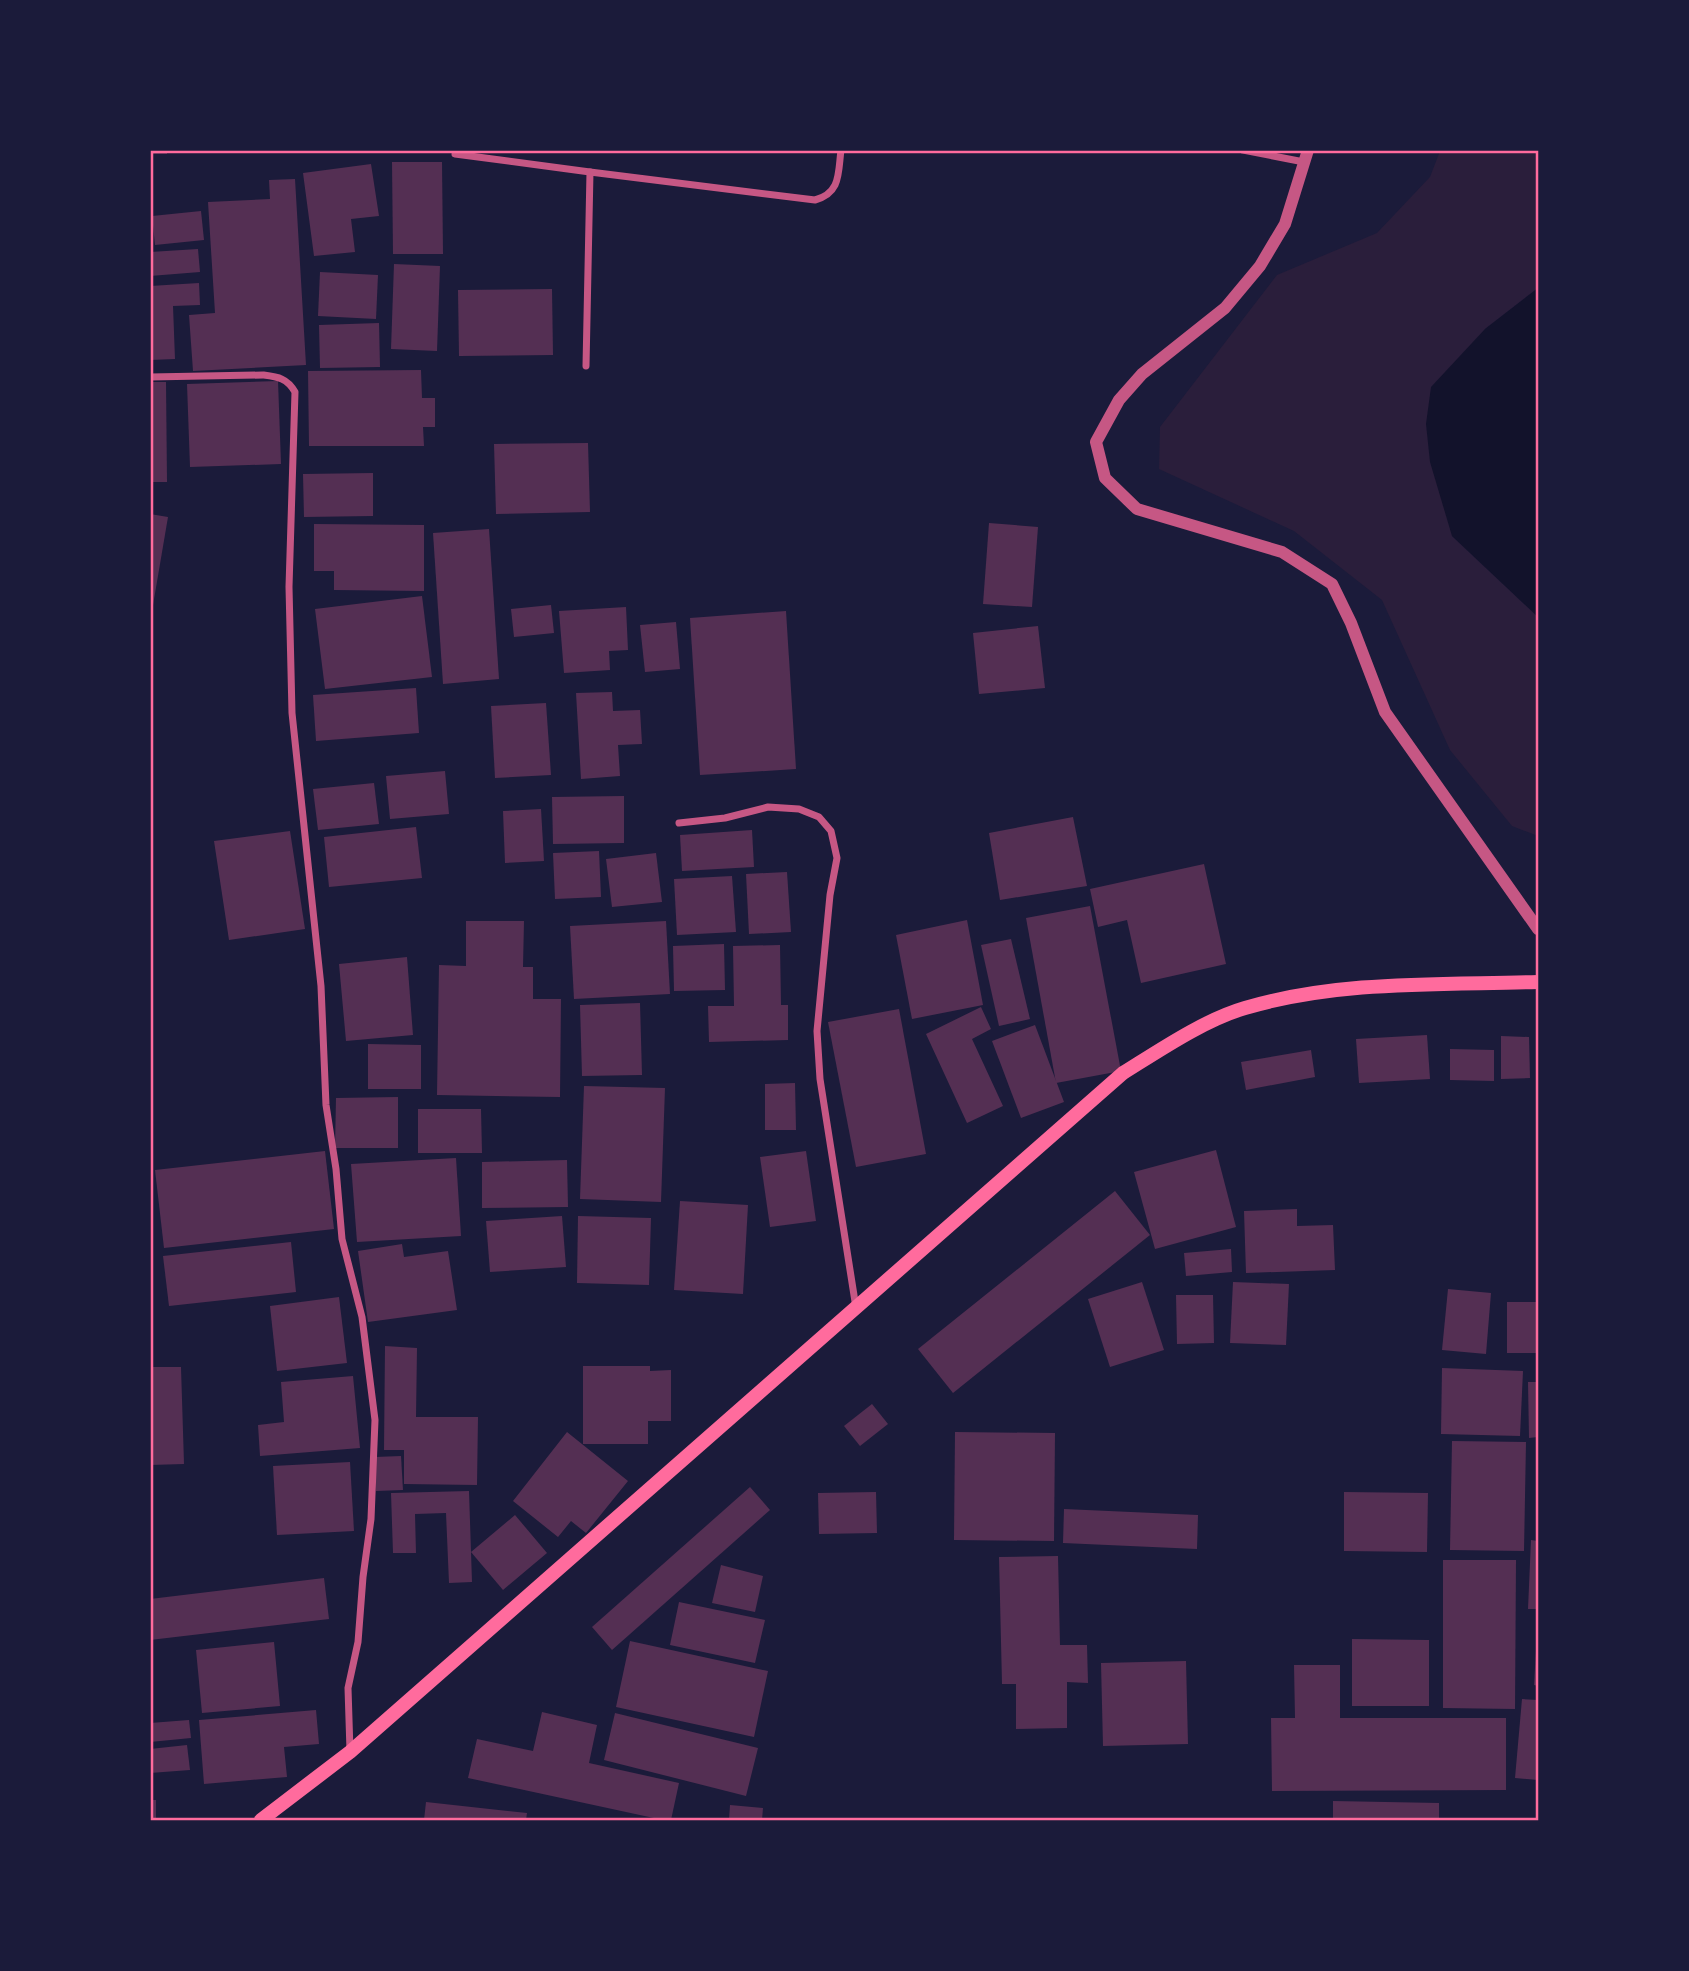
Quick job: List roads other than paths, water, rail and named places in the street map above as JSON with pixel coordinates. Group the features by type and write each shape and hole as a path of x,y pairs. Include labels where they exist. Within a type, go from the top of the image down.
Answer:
{"main road":[{"path":"261,1821 350,1752 1123,1073 1183,1036 1243,1008 1308,994 1366,987 1538,982"}],"street":[{"path":"455,154 815,200 832,192 841,150"},
{"path":"1243,150 1306,156 1285,224 1260,266 1225,308 1142,374 1119,400 1096,442 1105,478 1137,509 1282,552 1332,584 1351,623 1385,712 1538,929"},
{"path":"586,366 590,172"},
{"path":"150,377 263,375 281,377 290,383 295,392 289,587 292,713 321,986 326,1105 336,1168 342,1239 362,1317 374,1420 371,1519 358,1642 348,1688 350,1752"},
{"path":"679,823 725,818 768,807 799,809 819,817 831,831 837,858 830,895 817,1031 822,1091 856,1309"}]}
